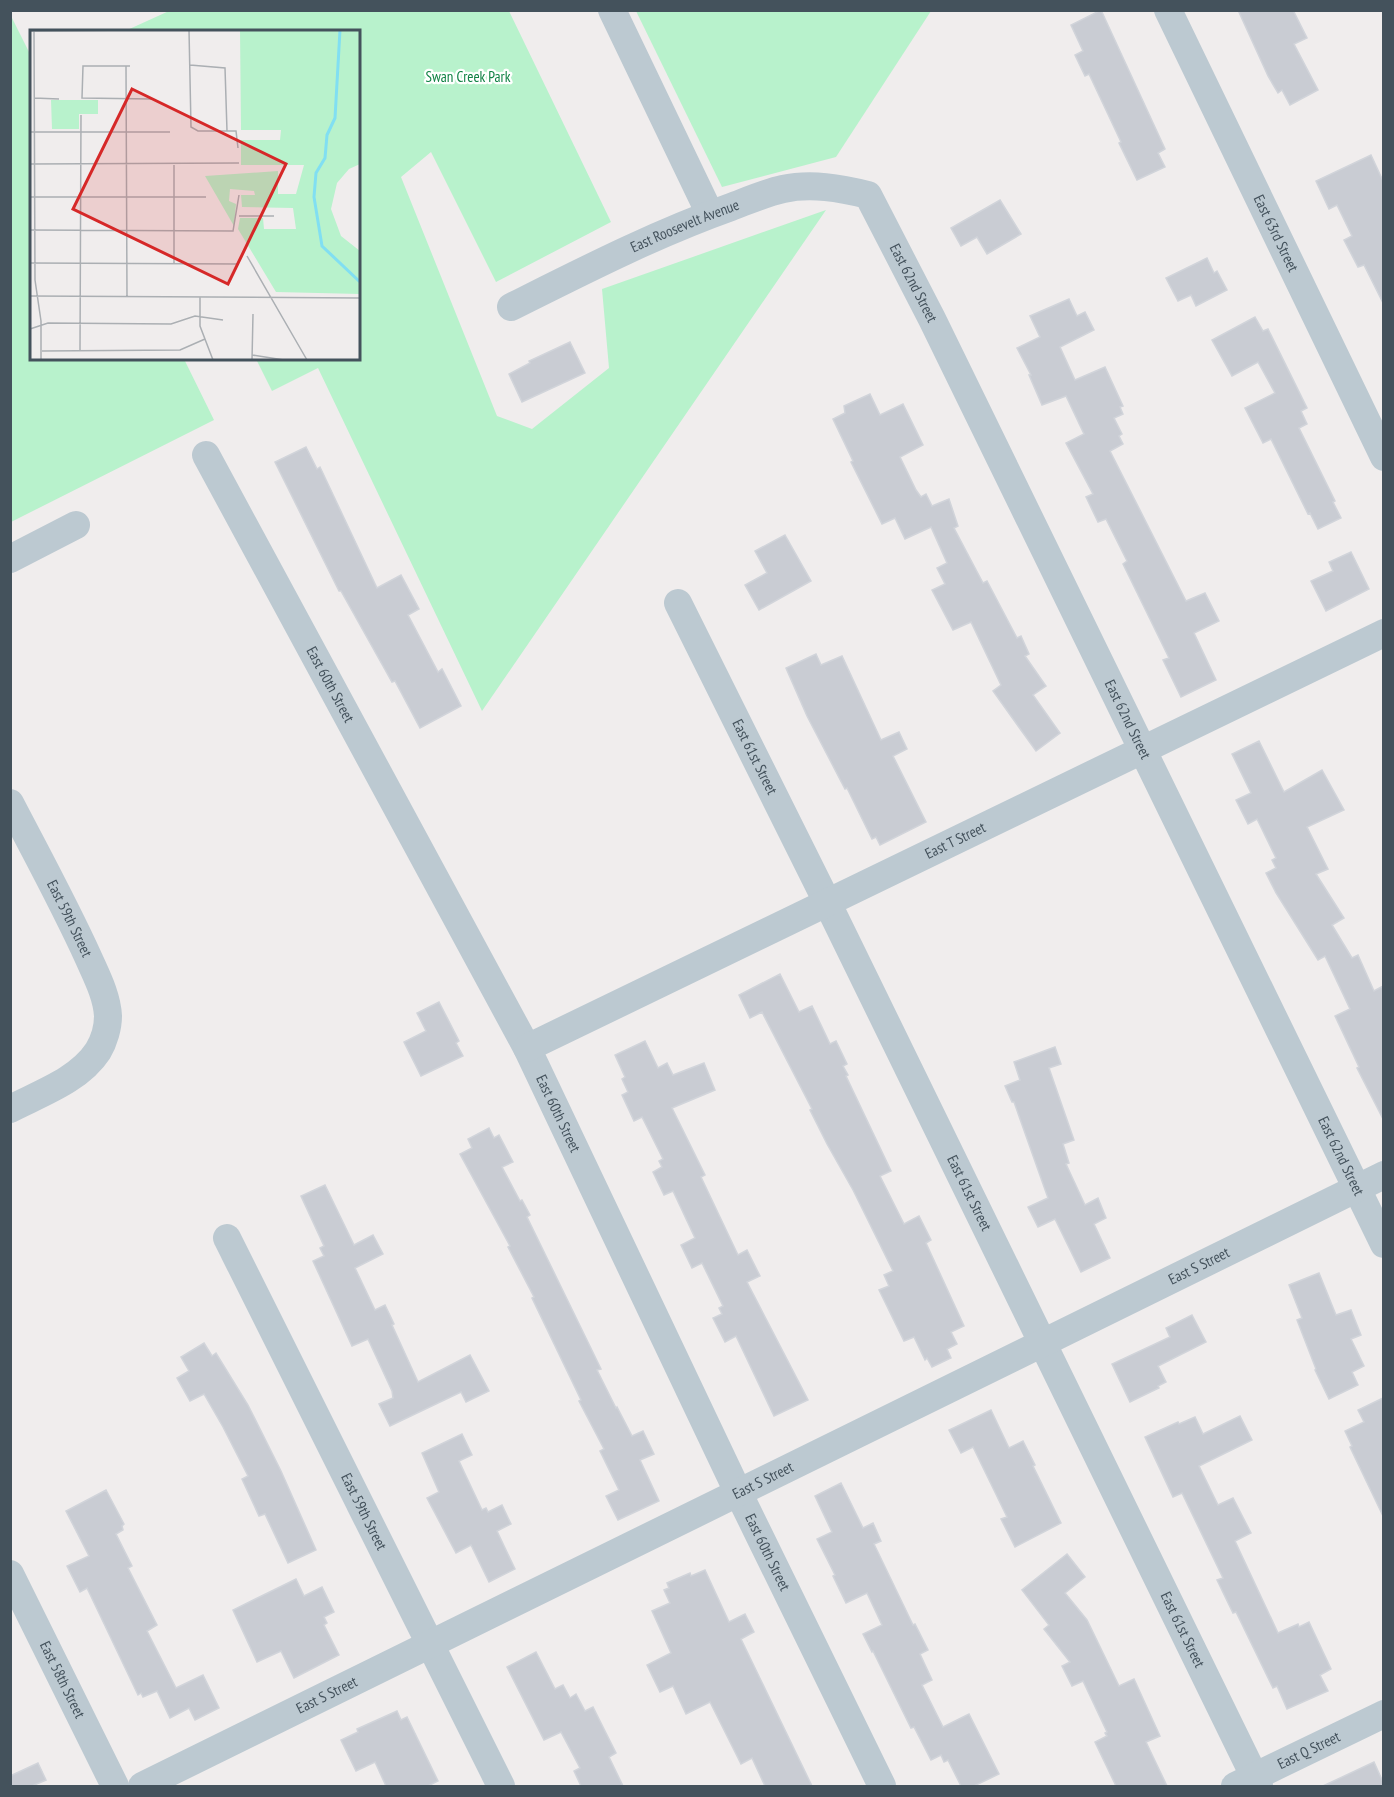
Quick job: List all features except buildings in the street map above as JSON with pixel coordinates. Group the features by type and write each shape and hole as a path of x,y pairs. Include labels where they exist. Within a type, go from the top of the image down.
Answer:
{"street":[{"path":"612,10 710,214"},
{"name":"East 63rd Street","path":"1168,10 1383,457"},
{"name":"East Roosevelt Avenue","path":"511,307 594,265 710,214 782,189 812,186 868,195"},
{"name":"East 62nd Street","path":"868,195 932,319 1383,1244"},
{"name":"East 60th Street","path":"206,455 527,1048 738,1492 882,1786"},
{"path":"10,559 76,525"},
{"name":"East 61st Street","path":"678,603 1042,1343 1250,1783"},
{"name":"East T Street","path":"527,1048 1383,633"},
{"name":"East 59th Street","path":"10,803 72,920 100,984 108,1017 102,1042 90,1061 74,1074 10,1109"},
{"name":"East S Street","path":"142,1786 1383,1175"},
{"name":"East 59th Street","path":"227,1238 501,1786"},
{"name":"East 58th Street","path":"10,1574 115,1786"},
{"name":"East Q Street","path":"1250,1783 1383,1714"}],"green space":[{"name":"Swan Creek Park","path":"169,11 509,11 611,222 496,282 431,152 401,177 497,416 532,429 609,368 602,289 826,210 482,711 318,368 272,391 256,360 360,360 360,30 127,30"},
{"path":"636,11 931,11 836,157 722,187"},
{"path":"10,14 30,54 30,360 184,360 214,420 11,522"}]}
